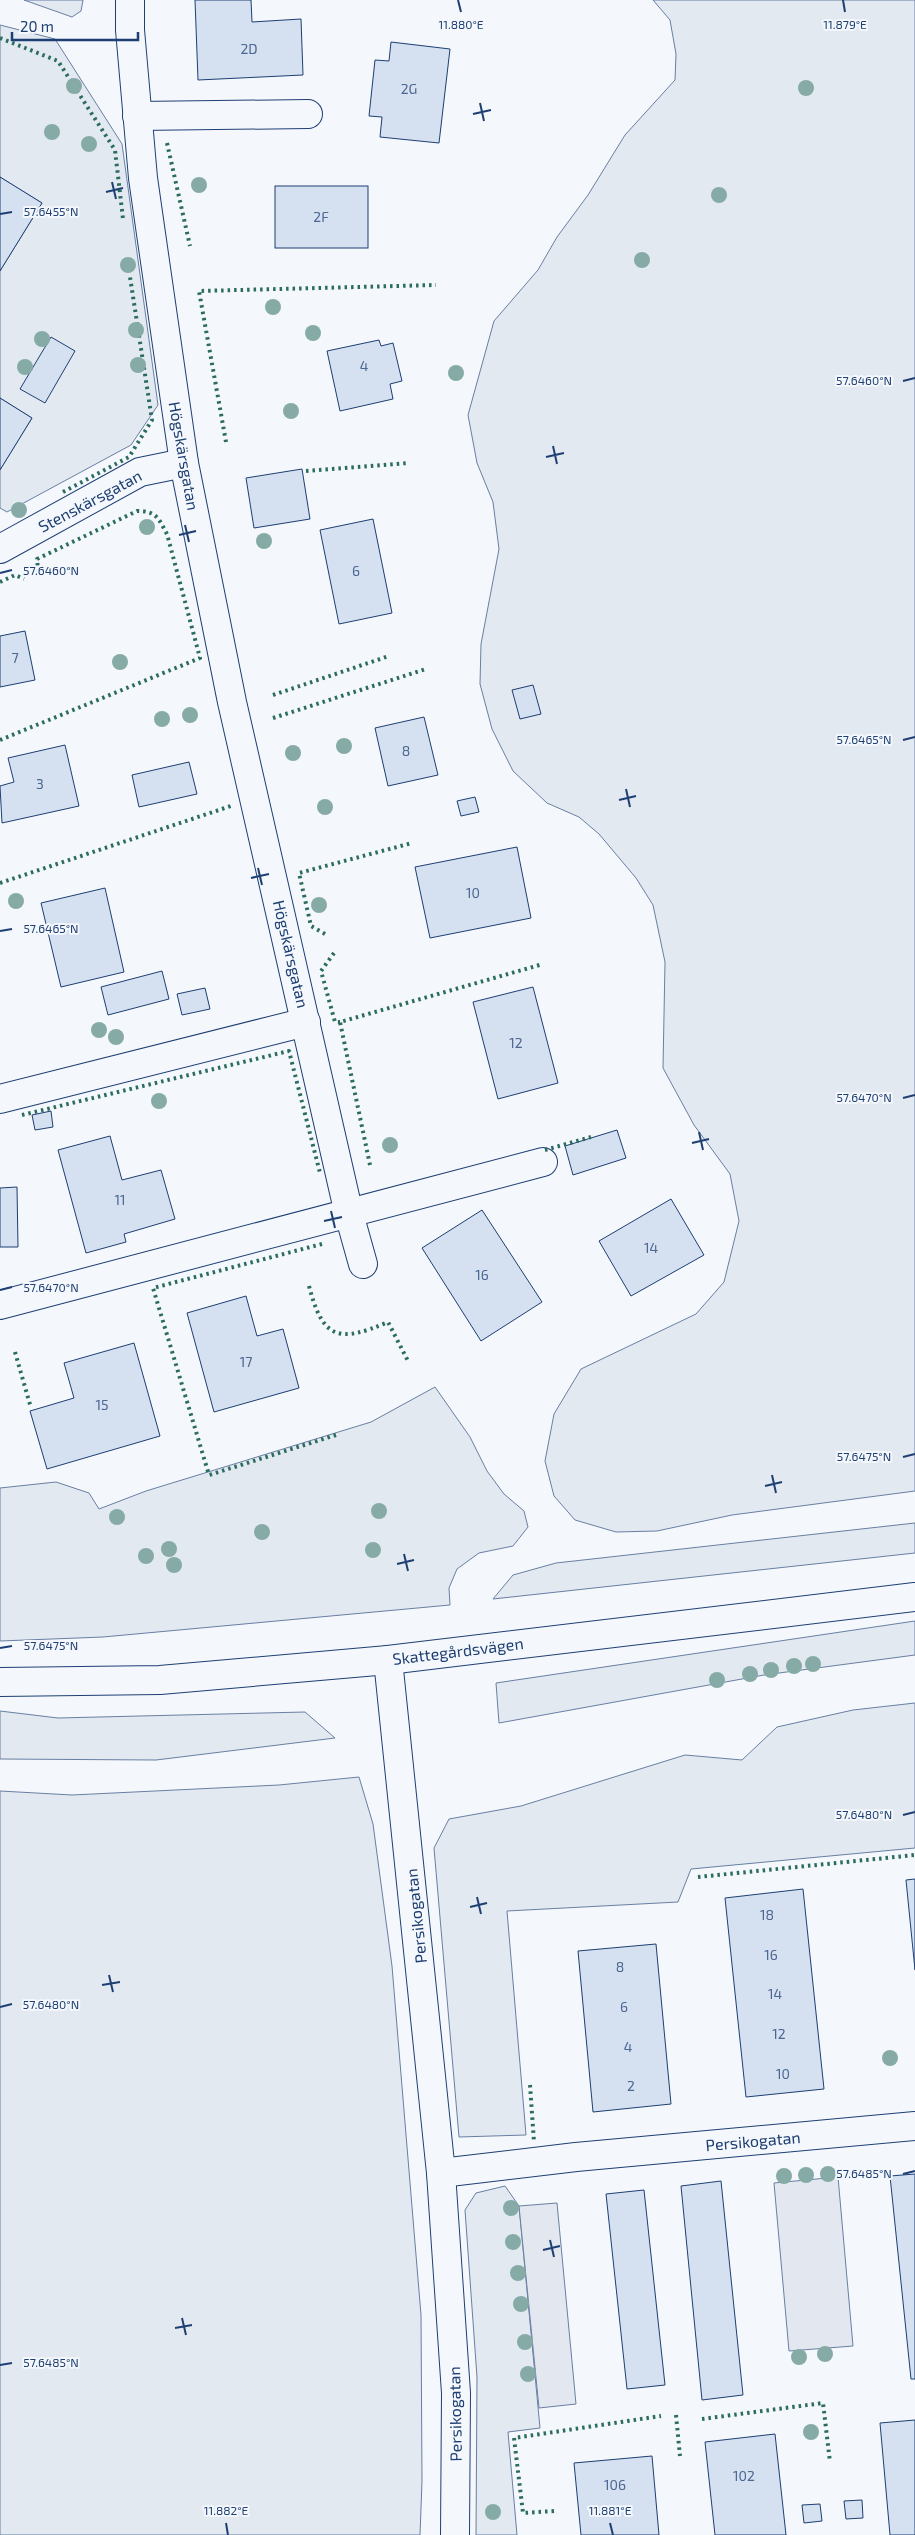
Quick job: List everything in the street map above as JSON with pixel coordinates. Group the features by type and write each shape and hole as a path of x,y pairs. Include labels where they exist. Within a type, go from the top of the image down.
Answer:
{"street":[{"name":"Högskärsgatan","path":"130,0 137,116 144,188 184,463 232,702 349,1214 363,1264"},
{"path":"137,116 308,114"},
{"name":"Stenskärsgatan","path":"0,549 140,472 184,463"},
{"name":"Högskärsgatan","path":"0,1100 306,1022"},
{"path":"0,1304 543,1162"},
{"name":"Skattegårdsvägen","path":"0,1682 160,1680 388,1660 915,1597"},
{"name":"Persikogatan","path":"388,1660 442,2173 456,2393 455,2535"},
{"name":"Persikogatan","path":"442,2173 576,2157 915,2126"}],"shaded area":[{"path":"24,0 83,0 81,11 72,17"},
{"path":"653,0 915,0 915,1491 732,1515 657,1531 616,1532 575,1520 554,1496 545,1461 554,1414 581,1369 696,1314 724,1282 739,1221 730,1174 694,1125 663,1068 665,962 653,905 636,878 599,834 579,817 547,803 513,771 492,729 480,684 481,644 499,549 493,502 477,463 468,415 494,321 538,270 557,237 588,195 625,135 675,80 676,54 670,20"},
{"path":"0,25 55,39 122,144 158,405 131,445 7,512 0,508 0,470 32,418 0,398 0,271 42,203 0,177"},
{"path":"435,1387 470,1437 487,1471 504,1494 524,1511 528,1527 513,1546 479,1553 457,1569 449,1588 450,1605 103,1637 0,1641 0,1488 56,1482 89,1493 99,1509 146,1491 371,1422"},
{"path":"915,1523 915,1553 493,1599 513,1575 556,1563"},
{"path":"915,1621 915,1655 764,1675 499,1723 496,1683"},
{"path":"915,1703 915,1848 691,1869 678,1902 507,1911 526,2135 459,2137 434,1848 449,1819 521,1806 685,1755 742,1760 777,1727 853,1710"},
{"path":"0,1711 58,1718 305,1712 335,1738 156,1760 0,1759"},
{"path":"359,1777 373,1824 392,1966 421,2315 422,2481 420,2535 0,2535 0,1791 72,1795 279,1785"},
{"path":"838,2177 853,2346 789,2351 774,2183"},
{"path":"505,2186 519,2206 540,2428 508,2432 517,2535 476,2535 477,2377 465,2210 476,2193"},
{"path":"557,2203 576,2404 539,2408 519,2206"}],"building":[{"path":"195,0 251,0 252,22 301,19 303,75 198,80"},
{"path":"391,42 450,49 439,143 380,137 382,117 369,116 375,60 389,61"},
{"path":"0,177 42,203 0,271"},
{"path":"275,186 368,186 368,248 275,248"},
{"path":"51,337 75,351 45,403 20,389"},
{"path":"379,340 381,346 393,343 402,381 390,384 393,399 340,411 327,351"},
{"path":"0,398 32,418 0,470"},
{"path":"302,469 310,519 254,528 246,478"},
{"path":"373,519 392,613 339,624 320,530"},
{"path":"25,631 35,680 0,687 0,636"},
{"path":"533,685 541,714 520,719 512,690"},
{"path":"424,717 438,775 388,786 375,728"},
{"path":"65,745 79,806 2,823 0,786 14,782 8,758"},
{"path":"189,762 197,794 139,807 132,775"},
{"path":"475,797 479,812 461,816 457,801"},
{"path":"517,847 531,918 430,938 415,867"},
{"path":"105,888 124,972 61,987 41,903"},
{"path":"162,971 169,999 108,1015 101,987"},
{"path":"533,987 558,1083 498,1099 473,1002"},
{"path":"205,988 210,1009 182,1015 177,994"},
{"path":"51,1111 53,1127 35,1130 32,1115"},
{"path":"617,1130 626,1158 573,1175 565,1146"},
{"path":"110,1136 122,1180 161,1170 175,1219 124,1234 126,1242 86,1253 58,1150"},
{"path":"17,1187 18,1247 0,1247 0,1188"},
{"path":"671,1199 704,1255 631,1296 599,1241"},
{"path":"482,1210 542,1302 481,1341 422,1248"},
{"path":"246,1296 257,1336 283,1329 299,1388 214,1412 187,1313"},
{"path":"134,1343 160,1436 47,1469 30,1411 74,1398 64,1363"},
{"path":"915,1879 915,1970 906,1880"},
{"path":"803,1889 824,2089 746,2097 725,1898"},
{"path":"656,1944 671,2104 593,2112 578,1951"},
{"path":"915,2174 915,2379 911,2379 890,2176"},
{"path":"721,2181 743,2395 702,2400 681,2186"},
{"path":"644,2190 665,2385 627,2389 606,2194"},
{"path":"915,2420 915,2535 890,2535 880,2423"},
{"path":"775,2434 786,2535 715,2535 705,2442"},
{"path":"652,2456 659,2535 581,2535 574,2463"},
{"path":"862,2500 863,2518 846,2519 844,2501"},
{"path":"820,2504 822,2521 804,2523 802,2505"}],"hedge":[{"path":"0,38 58,61 115,150 123,219"},
{"path":"167,143 190,246"},
{"path":"63,492 129,457 152,420 130,277"},
{"path":"226,442 199,291 436,285"},
{"path":"306,471 408,463"},
{"path":"0,740 200,658 167,534 153,514 137,511 37,559 38,570"},
{"path":"0,582 15,575 24,579"},
{"path":"273,695 389,656"},
{"path":"273,718 426,669"},
{"path":"0,883 231,806"},
{"path":"325,934 311,926 299,873 412,843"},
{"path":"334,953 321,971 335,1022 340,1022"},
{"path":"370,1165 340,1022 543,964"},
{"path":"22,1115 289,1051 320,1173"},
{"path":"545,1150 591,1137"},
{"path":"322,1244 153,1288 209,1475 336,1435"},
{"path":"309,1286 314,1304 327,1327 335,1332 345,1334 357,1333 388,1322 408,1361"},
{"path":"15,1352 31,1408"},
{"path":"698,1877 915,1855"},
{"path":"530,2085 534,2142"},
{"path":"702,2419 823,2403 830,2462"},
{"path":"676,2415 680,2456"},
{"path":"554,2511 523,2513 514,2438 661,2416"}]}
